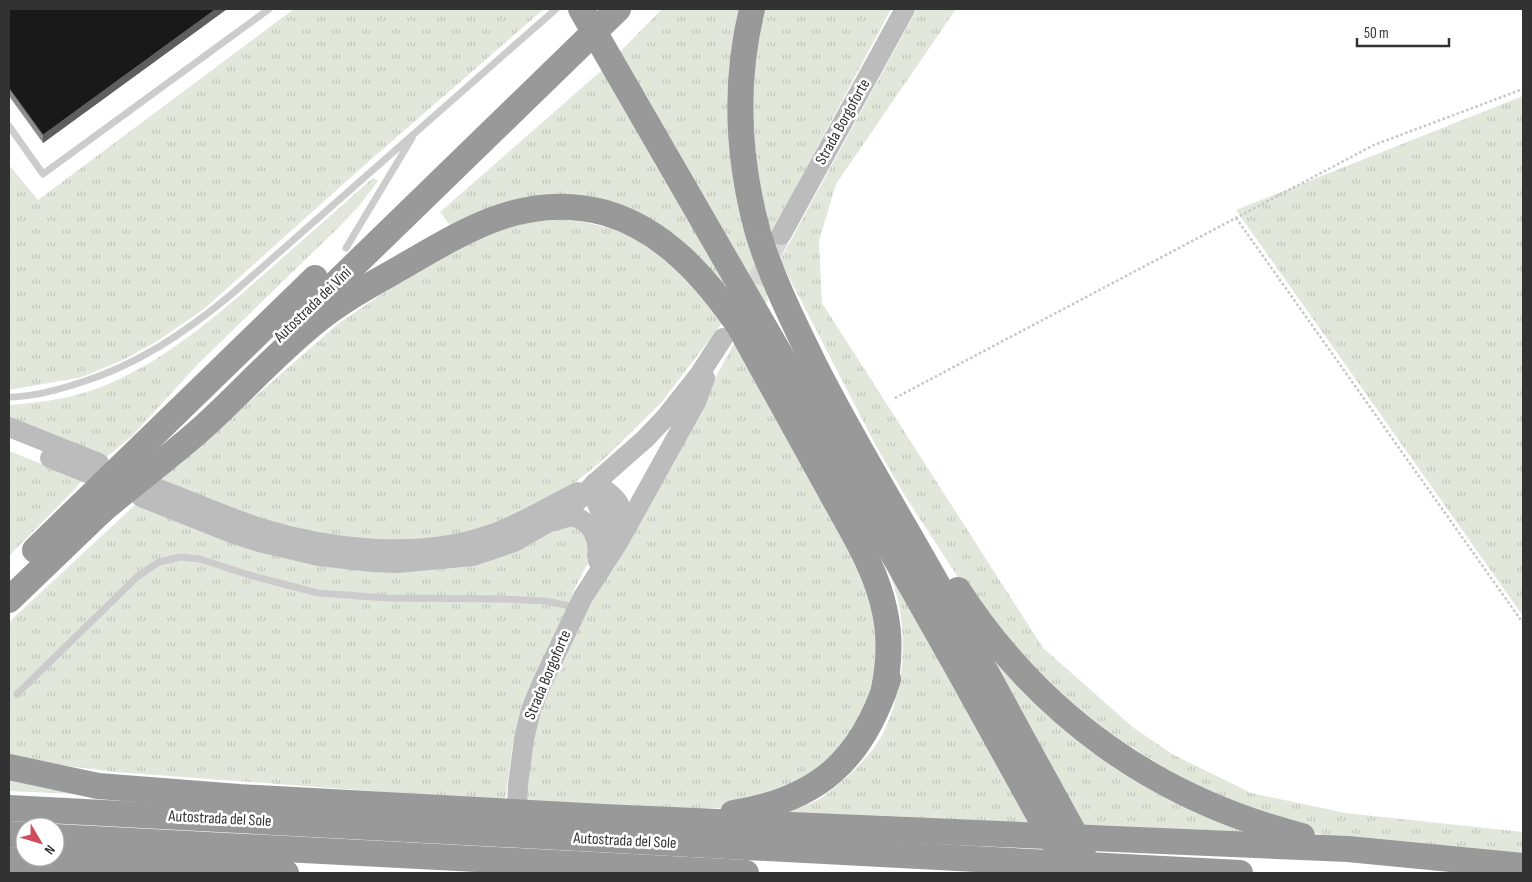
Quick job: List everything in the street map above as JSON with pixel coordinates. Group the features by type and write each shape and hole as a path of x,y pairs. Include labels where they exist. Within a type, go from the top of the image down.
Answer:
{"highway":[{"path":"581,9 780,354 1071,873"},
{"name":"Autostrada dei Vini","path":"9,575 592,9"},
{"name":"Autostrada dei Vini","path":"9,600 618,9"},
{"path":"752,9 743,55 740,92 740,128 744,167 759,234 783,298 836,406 978,656 1097,873"},
{"path":"99,513 200,430 319,319 363,289 465,230 511,213 531,209 568,207 605,213 640,226 671,248 699,274 739,326 858,543 880,589 886,612 889,644 888,669 883,694"},
{"path":"801,337 838,388 908,510 973,613 1014,665 1067,717 1098,742 1132,765 1192,798 1262,825 1348,849"},
{"path":"603,817 670,813 729,813 753,810 786,800 814,786 834,770 864,732 873,718 883,694 890,673 894,645 892,612 886,587 851,507 811,431 780,354"},
{"path":"9,767 89,784 239,797 603,817 1348,849 1523,866"},
{"name":"Autostrada del Sole","path":"9,808 1240,873"},
{"name":"Autostrada del Sole","path":"65,837 746,873"},
{"path":"9,860 286,873"},
{"path":"9,873 93,870 145,873 209,870"}],"main road":[{"name":"Strada Borgoforte","path":"782,235 905,9"},
{"path":"595,483 510,527 489,535 452,544 403,549 356,547 305,539 256,527 148,492 234,534 319,556 372,562 420,562 474,556 514,542 568,511 595,483 665,418 694,383 723,338"},
{"path":"583,595 620,541 696,402 712,356"},
{"path":"9,427 93,468 9,442"},
{"path":"595,483 613,494 618,500 621,507 623,524 620,541"},
{"path":"583,595 604,549 606,540 605,522 594,500 595,483"},
{"path":"552,521 574,517 587,524 595,536 598,551 583,595"},
{"name":"Strada Borgoforte","path":"513,873 518,785 524,739 531,710 583,595"}],"lane":[{"path":"9,126 44,174 269,9"},
{"path":"9,397 54,391 92,380 121,368 161,347 185,331 234,293 556,9"},
{"path":"346,248 416,131"},
{"path":"17,694 138,576 158,562 181,557 200,559 249,576 318,593 387,598 545,601 583,595"}],"path":[{"path":"896,398 1374,145 1523,89"},
{"path":"1236,218 1523,623"}],"green space":[{"path":"294,9 544,9 359,170 204,309 156,342 123,360 82,377 9,390 9,165 38,200"},
{"path":"662,9 742,9 764,274 768,301 762,305 735,301 622,211 454,230 440,212 602,70"},
{"path":"761,9 891,9 770,236 760,197 751,104"},
{"path":"917,9 956,9 836,184 819,241 822,303 1043,648 1134,728 1172,754 1251,793 1345,813 1523,832 1523,858 1334,838 1264,820 1219,803 1060,701 978,608 907,499 876,446 780,260"},
{"path":"1523,96 1523,616 1236,210"},
{"path":"373,178 378,181 359,206 339,227 198,364 132,436 103,460 9,423 9,405 48,401 87,392 138,370 162,355 208,322"},
{"path":"557,216 641,235 714,304 723,322 661,403 602,461 569,487 500,525 420,542 336,537 289,527 246,515 160,480 339,323 443,253 480,232"},
{"path":"736,340 867,579 881,626 869,710 818,775 730,807 699,809 525,801 529,753 538,714 577,629"},
{"path":"9,451 82,480 9,556"},
{"path":"136,504 305,560 562,522 579,526 594,551 575,588 561,628 525,702 513,743 505,801 116,772 52,764 9,754 9,622"},
{"path":"880,549 963,611 1018,682 1269,835 782,813 821,798 850,774 874,747 885,729 890,716 901,674 903,646 900,609 890,574"},
{"path":"9,775 96,795 9,791"}],"building":[{"path":"9,9 216,9 43,135 9,88"}],"tunnel":[{"path":"742,309 781,235"}]}
